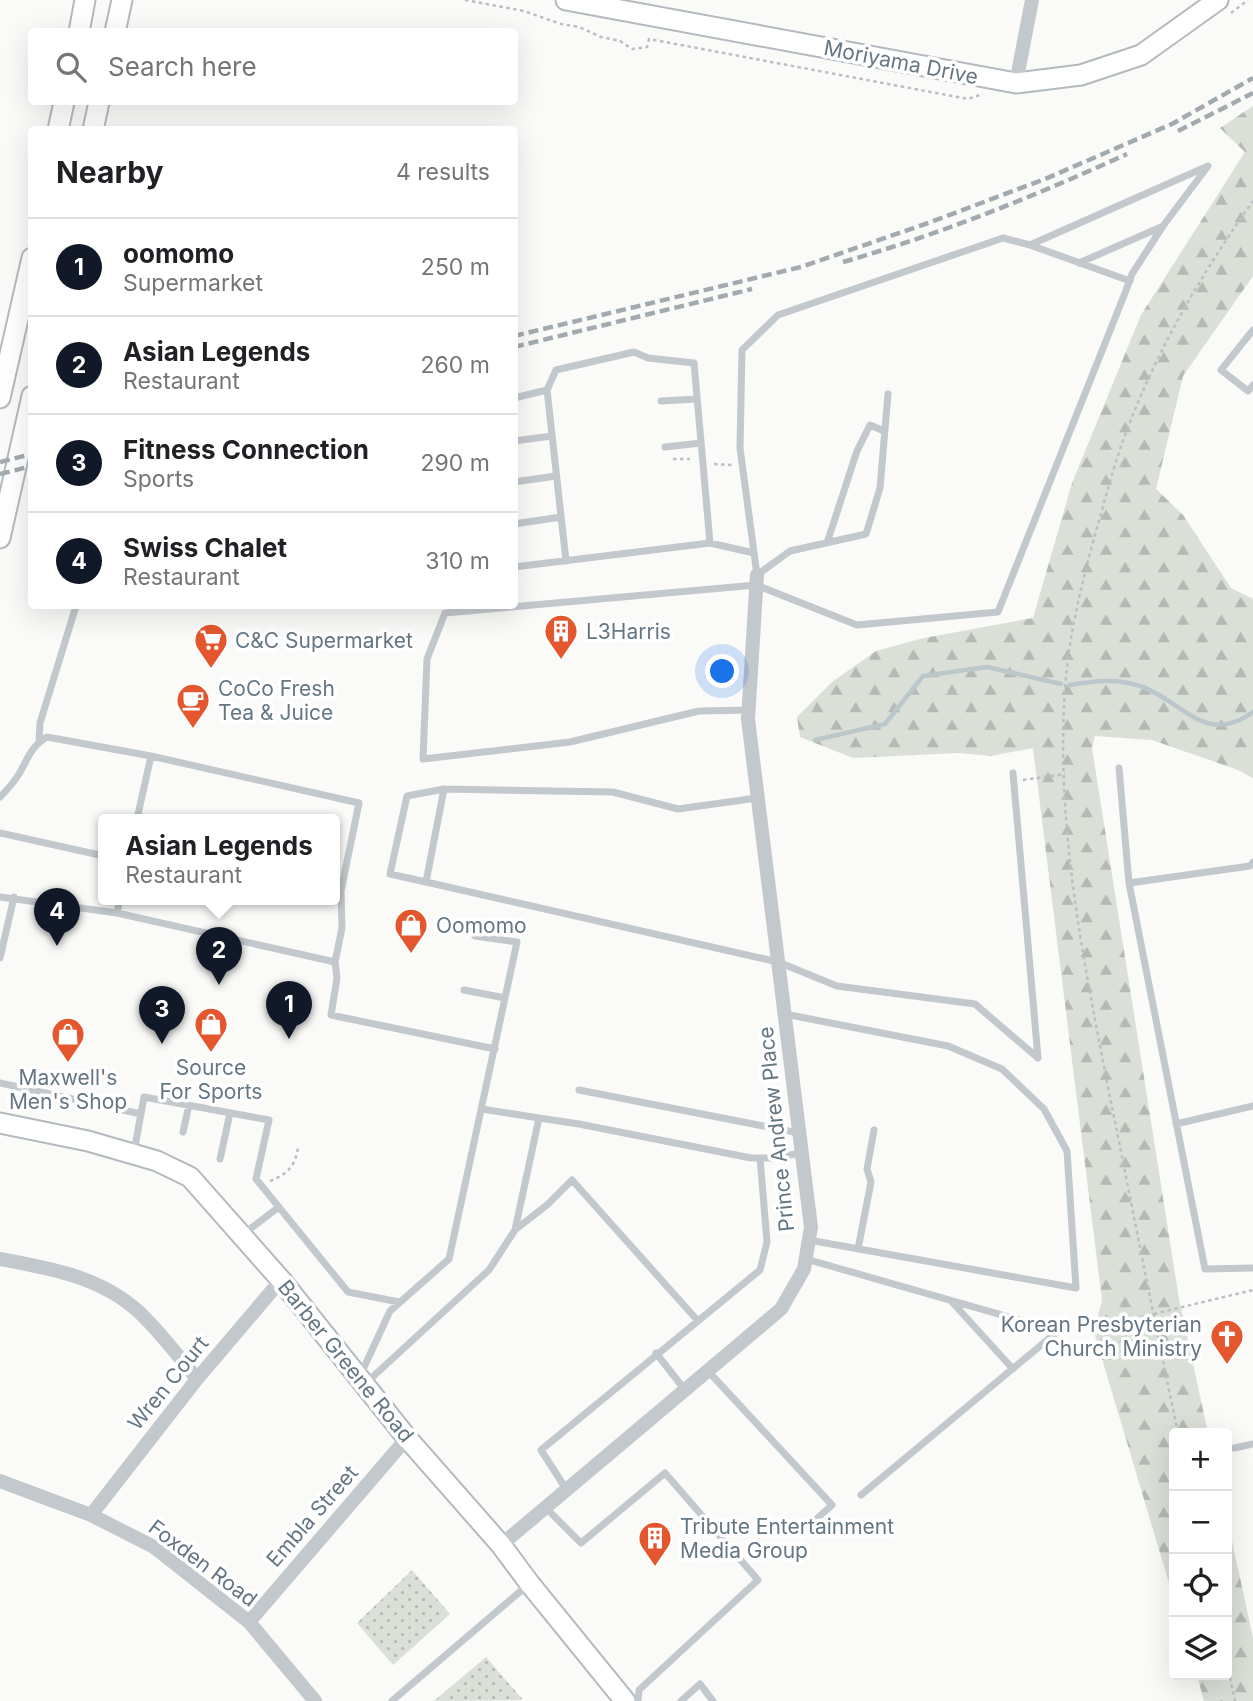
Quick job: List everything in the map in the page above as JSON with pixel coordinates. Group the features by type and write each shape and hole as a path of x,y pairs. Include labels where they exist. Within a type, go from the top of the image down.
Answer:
{"street":[{"path":"80,28 85,0"},
{"path":"116,28 122,0"},
{"name":"Moriyama Drive","path":"566,0 611,4 1016,83 1081,75 1141,55 1218,0"},
{"path":"1016,83 1031,0"},
{"path":"59,126 63,105"},
{"path":"94,126 98,105"},
{"path":"0,398 28,276"},
{"path":"0,538 28,414"},
{"name":"Prince Andrew Place","path":"501,1545 781,1309 804,1269 811,1227 749,710 756,580"},
{"name":"Barber Greene Road","path":"0,1124 88,1141 157,1161 190,1177 281,1280 407,1438 501,1545 625,1701"},
{"path":"0,1259 54,1269 100,1286 139,1311 197,1379"},
{"name":"Wren Court","path":"91,1516 197,1379 281,1280"},
{"name":"Embla Street","path":"249,1622 407,1438"},
{"name":"Foxden Road","path":"0,1481 91,1516 154,1547 249,1622 315,1701"}],"lane":[{"path":"518,605 756,580 857,625 998,612 1130,281 1164,226 1208,166 1030,245"},
{"path":"1078,263 1164,226"},
{"path":"756,580 740,448 742,350 778,315 1003,237 1130,281"},
{"path":"1253,330 1221,370 1248,391 1253,385"},
{"path":"566,561 547,390 556,370 634,352 648,358 694,363 710,543"},
{"path":"518,397 547,390"},
{"path":"756,580 790,551 866,534 880,488 888,394"},
{"path":"661,401 697,399"},
{"path":"827,543 857,451 870,425 884,431"},
{"path":"518,441 552,436"},
{"path":"665,447 701,443"},
{"path":"518,481 556,476"},
{"path":"518,523 561,517"},
{"path":"518,567 710,543 754,553"},
{"path":"39,742 40,723 75,609"},
{"path":"475,609 446,612 427,659 423,759 570,742 699,711 749,710"},
{"path":"0,797 3,789 39,742 47,737 151,756 359,803 341,891 342,928 335,962 337,978 331,1015 495,1049"},
{"path":"138,814 151,756"},
{"path":"1119,768 1129,883 1205,1269 1253,1268"},
{"path":"758,797 678,809 613,792 444,789 407,796 390,874 778,962 837,986 975,1004 1038,1058 1013,777"},
{"path":"426,882 444,789"},
{"path":"0,834 98,855"},
{"path":"1129,883 1250,866 1253,862"},
{"path":"0,897 117,913 335,962"},
{"path":"0,958 14,897"},
{"path":"117,913 119,905"},
{"path":"362,1381 390,1311 449,1259 517,942 475,936"},
{"path":"464,990 505,998"},
{"path":"785,1014 948,1046 1002,1069 1044,1109 1067,1151 1076,1288 808,1240"},
{"path":"0,1083 141,1114"},
{"path":"579,1090 799,1134"},
{"path":"133,1155 145,1097 269,1121 256,1179 348,1292 399,1302"},
{"path":"183,1132 189,1105"},
{"path":"1176,1124 1253,1105"},
{"path":"482,1109 760,1158 802,1153"},
{"path":"220,1159 230,1113"},
{"path":"515,1230 539,1118"},
{"path":"858,1249 871,1182 867,1169 874,1130"},
{"path":"567,1490 541,1450 760,1270 766,1242 760,1158"},
{"path":"362,1381 489,1270 515,1230 547,1205 572,1180 698,1321"},
{"path":"241,1235 279,1207"},
{"path":"806,1259 1058,1331"},
{"path":"951,1301 1013,1369"},
{"path":"861,1495 1058,1331"},
{"path":"656,1353 685,1390"},
{"path":"708,1371 832,1505 802,1532"},
{"path":"1234,1448 1253,1444"},
{"path":"545,1508 581,1543 665,1473 758,1580 639,1690 638,1701"},
{"path":"392,1701 530,1584"},
{"path":"681,1701 700,1684 713,1701"}],"path":[{"path":"465,0 524,11 620,41 632,48"},
{"path":"1013,777 1065,774"},
{"path":"261,1185 282,1176 295,1164 298,1148"},
{"path":"1058,1331 1066,1351 1079,1353 1096,1347 1116,1323 1253,1290"},
{"path":"1230,1680 1235,1701"}],"green space":[{"path":"1253,106 1253,276 1183,376 1156,489 1183,515 1231,588 1253,599 1253,778 1238,770 1152,740 1095,736 1092,748 1179,1299 1207,1428 1169,1428 1169,1583 1094,1332 1102,1300 1033,748 991,756 959,753 853,758 800,737 797,717 832,682 876,651 924,638 1033,618 1072,483 1141,315 1245,152 1220,128"},
{"path":"1232,1541 1253,1638 1253,1701 1204,1701 1198,1680 1232,1680"},
{"path":"412,1570 450,1614 393,1665 357,1623"},
{"path":"486,1657 523,1700 434,1701"}],"waterway":[{"path":"815,740 885,724 923,676 987,667 1061,684"},
{"path":"1070,685 1105,681 1131,683 1155,693 1207,723 1221,725 1236,722 1253,712"}],"railway":[{"path":"518,335 801,267 928,223 1045,179 1172,124 1253,78"},
{"path":"1178,131 1253,93"},
{"path":"843,262 987,213 1127,154"},
{"path":"518,346 752,289"},
{"path":"0,462 28,455"},
{"path":"0,474 28,467"}],"place":[{"name":"L3Harris","path":"561,661"},
{"name":"C&C Supermarket","path":"211,670"},
{"name":"CoCo Fresh Tea & Juice","path":"193,730"},
{"name":"Swiss Chalet","path":"57,946"},
{"name":"Oomomo","path":"411,955"},
{"name":"Asian Legends","path":"219,985"},
{"name":"oomomo","path":"289,1039"},
{"name":"Fitness Connection","path":"162,1044"},
{"name":"Source For Sports","path":"211,1054"},
{"name":"Maxwell's Men's Shop","path":"68,1064"},
{"name":"Korean Presbyterian Church Ministry","path":"1227,1366"},
{"name":"Tribute Entertainment Media Group","path":"655,1568"}]}
